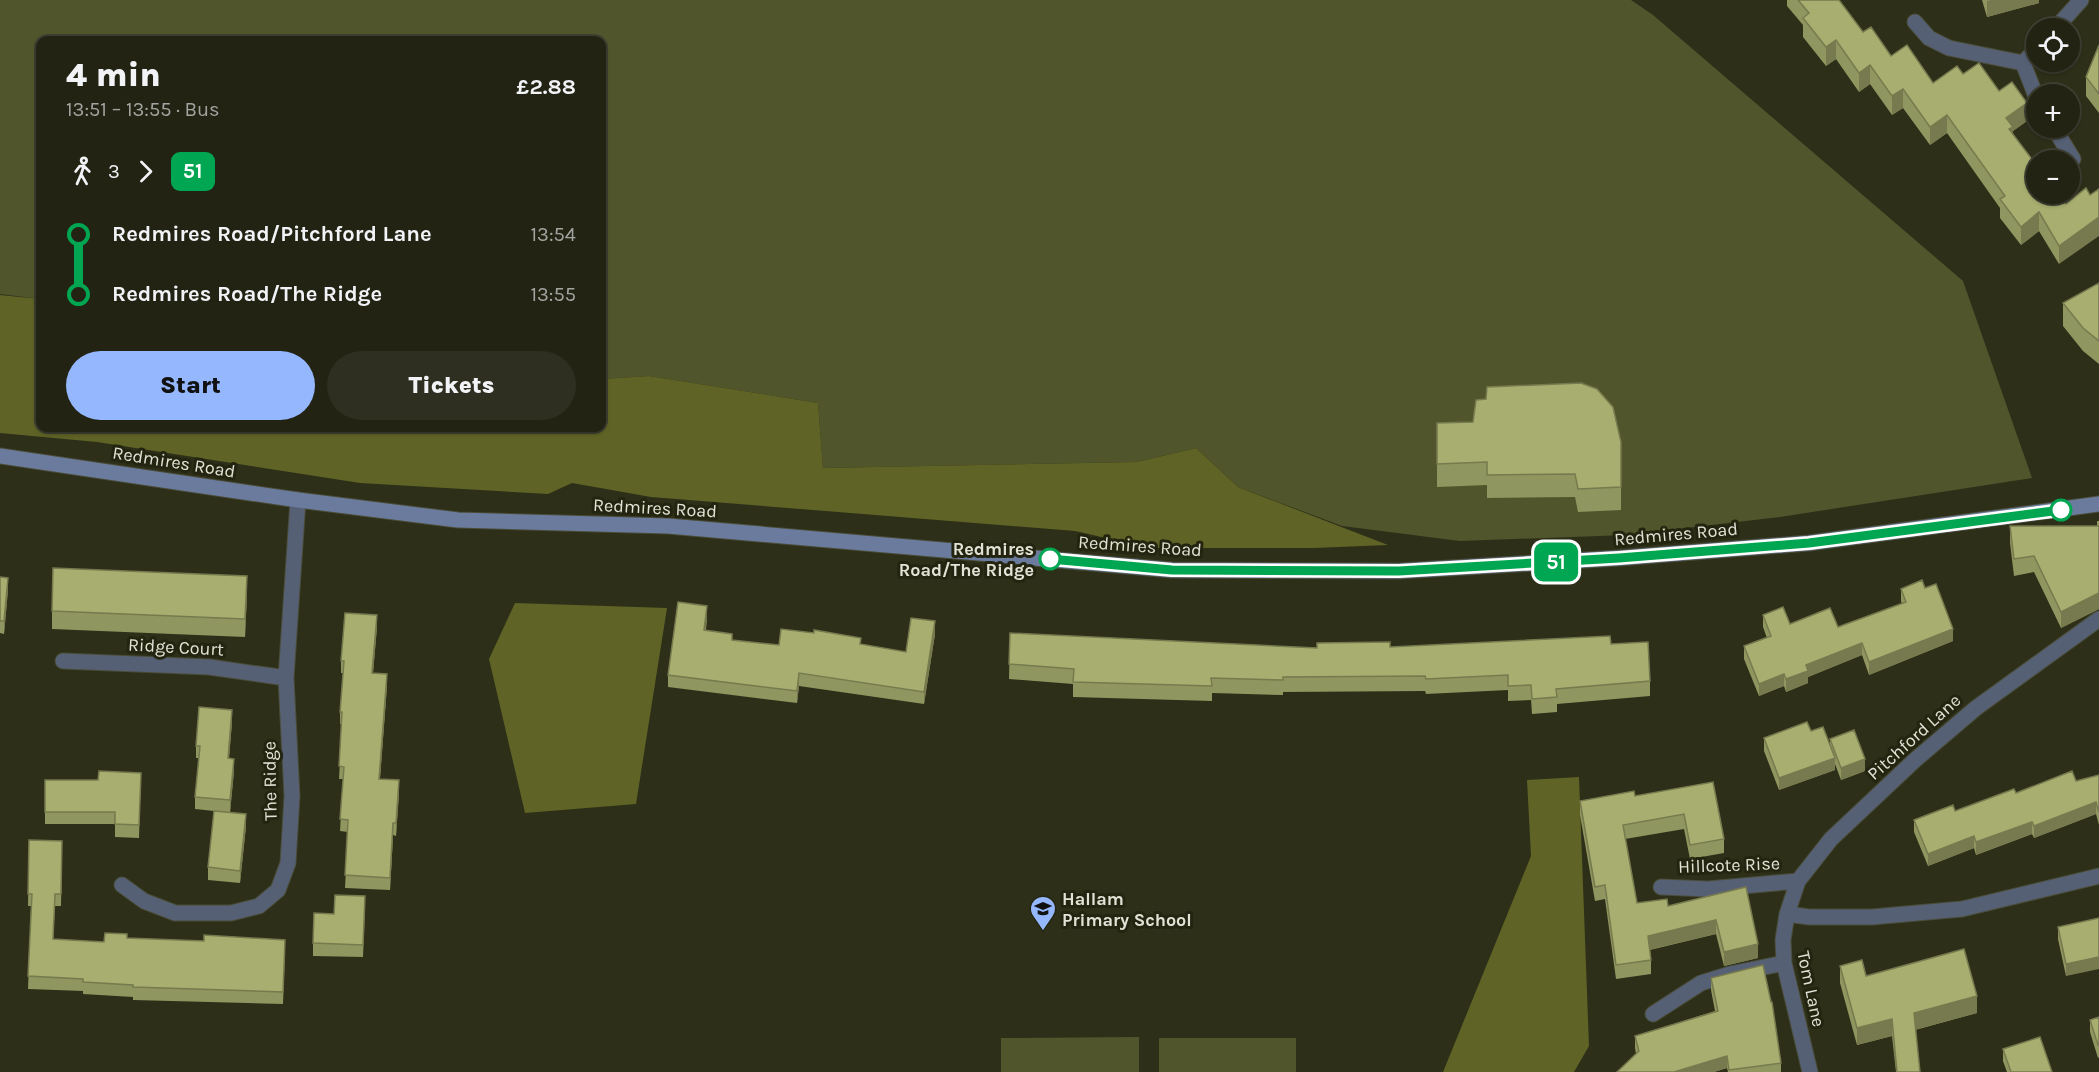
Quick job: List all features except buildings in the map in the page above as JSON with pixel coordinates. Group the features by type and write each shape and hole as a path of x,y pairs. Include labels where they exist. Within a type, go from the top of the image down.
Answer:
{"street":[{"path":"2065,18 2081,0"},
{"path":"1915,22 1929,38 1949,48 2023,63"},
{"path":"2023,63 2026,60"},
{"path":"2023,63 2031,84"},
{"name":"Redmires Road","path":"0,456 298,500 459,520 668,526 1172,570 1375,571 1619,558 1809,543 2099,504"},
{"name":"The Ridge","path":"122,885 144,901 175,913 231,913 259,906 278,890 288,863 292,796 286,678 298,500"},
{"name":"Pitchford Lane","path":"1787,914 1798,881 1831,839 1915,760 1976,708 2099,619"},
{"name":"Ridge Court","path":"63,662 209,667 286,678"},
{"path":"1787,914 1809,917 1872,917 1962,909 2099,876"},
{"name":"Hillcote Rise","path":"1661,887 1708,890 1798,881"},
{"name":"Tom Lane","path":"1787,914 1783,940 1784,963 1810,1072"},
{"path":"1653,1014 1701,983 1730,974 1784,963"}],"green space":[{"path":"0,0 1631,0 1653,15 1963,281 2032,478 1780,517 1626,535 1460,541 1342,526 1238,487 1196,448 1137,462 823,468 818,403 649,376 606,379 606,36 36,36 36,298 0,294"},
{"path":"0,295 36,299 36,432 606,432 606,379 649,376 818,403 823,468 1137,462 1196,448 1238,487 1388,545 1314,548 1150,548 1075,531 651,497 572,483 548,494 360,483 97,442 0,433"},
{"path":"515,603 667,608 636,804 525,813 489,659"},
{"path":"1579,777 1589,1046 1574,1072 1443,1072 1531,856 1527,780"},
{"path":"1139,1037 1139,1072 1001,1072 1001,1038"},
{"path":"1159,1038 1296,1038 1296,1072 1159,1072"}],"bus line":[{"name":"51","path":"1050,559 1172,570 1399,571 1619,558 1809,543 2061,510"}],"place":[{"name":"Redmires Road/The Ridge","path":"1050,559"},
{"name":"Hallam Primary School","path":"1043,932"}]}
